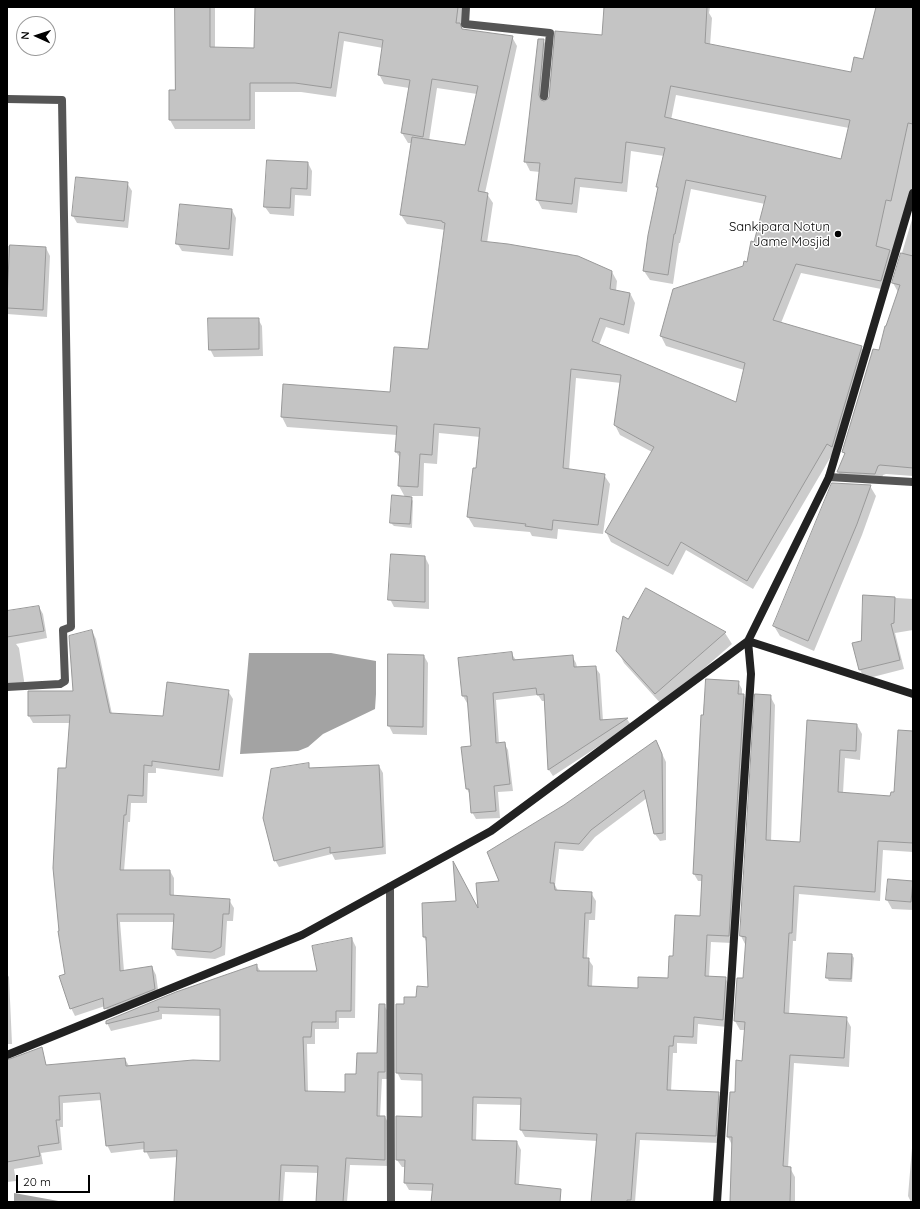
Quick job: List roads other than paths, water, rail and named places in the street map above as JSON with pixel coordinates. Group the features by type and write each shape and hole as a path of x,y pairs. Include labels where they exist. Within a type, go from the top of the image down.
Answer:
{"street":[{"path":"466,7 465,24 550,33 544,96"},
{"path":"7,99 62,100 71,627 63,630 66,681 60,684 7,687"},
{"path":"7,1055 302,935 491,831 748,641 829,477 913,193"},
{"path":"829,477 913,482"},
{"path":"748,641 913,694"},
{"path":"717,1202 751,674 748,641"},
{"path":"390,887 391,1202"}],"place":[{"name":"Sankipara Notun Jame Mosjid","path":"838,234"}]}
